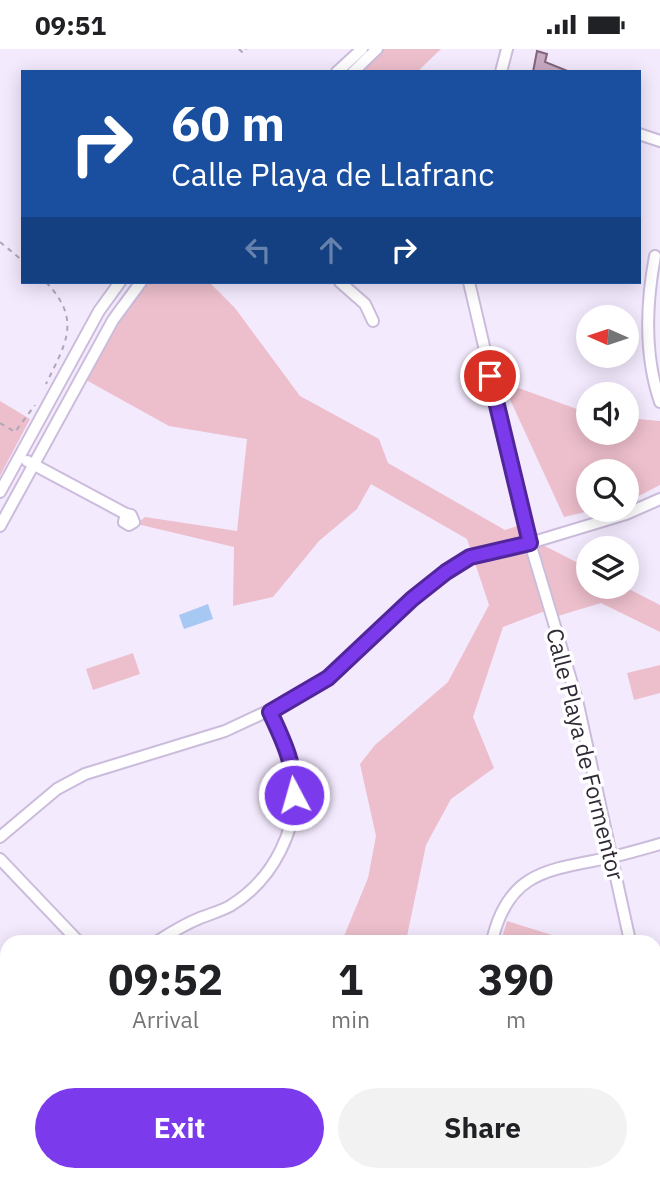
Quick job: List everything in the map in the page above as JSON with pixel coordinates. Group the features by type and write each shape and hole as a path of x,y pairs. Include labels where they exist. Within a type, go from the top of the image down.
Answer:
{"street":[{"path":"339,70 362,49"},
{"path":"355,70 377,49"},
{"path":"502,70 507,49"},
{"path":"641,135 660,141"},
{"path":"655,255 647,321 651,362 660,402"},
{"path":"0,492 99,311 119,284"},
{"path":"0,526 113,320 140,284"},
{"path":"342,284 365,304 373,321"},
{"name":"Calle Playa de Formentor","path":"469,284 530,543 577,700 630,935"},
{"path":"19,457 126,514"},
{"path":"0,837 57,789 85,774 207,737 270,712 328,678 412,599 470,557 530,543 626,514 660,499"},
{"path":"167,935 229,907 246,895 265,878 283,845 294,812 295,778 288,751 270,712"},
{"path":"493,935 498,914 512,895 530,880 552,868 660,844"},
{"path":"0,859 72,935"},
{"path":"0,1072 0,1093"}],"path":[{"path":"239,49 243,53 246,49"},
{"path":"0,241 21,259"},
{"path":"44,389 67,339 68,313 48,284"},
{"path":"0,423 15,432 39,399"}],"shaded area":[{"path":"381,49 441,49 419,70 359,70"},
{"path":"146,284 211,284 235,308 300,396 379,439 388,463 505,530 520,525 545,611 503,627 473,717 494,768 451,799 426,845 407,935 344,935 368,878 376,836 360,764 375,745 448,682 489,605 467,539 371,484 357,509 319,541 273,597 233,606 234,547 137,524 145,517 237,531 247,439 169,426 86,380 121,316"},
{"path":"502,382 576,409 576,445 639,445 639,419 660,421 660,485 639,496 639,459 576,459 576,514 564,517"},
{"path":"0,401 30,419 0,476"},
{"path":"537,542 576,562 576,599 639,599 639,594 660,605 660,632 601,603 558,616"},
{"path":"133,653 140,674 93,690 86,669"},
{"path":"660,665 660,693 634,700 627,673"},
{"path":"507,921 552,935 503,935"}],"water":[{"path":"208,604 213,619 184,629 179,615"}],"building":[{"path":"537,51 547,54 545,62 565,70 533,70"}],"route":[{"path":"294,795 295,778 288,751 270,712 328,678 412,599 446,572 470,557 530,543 490,376"}]}
